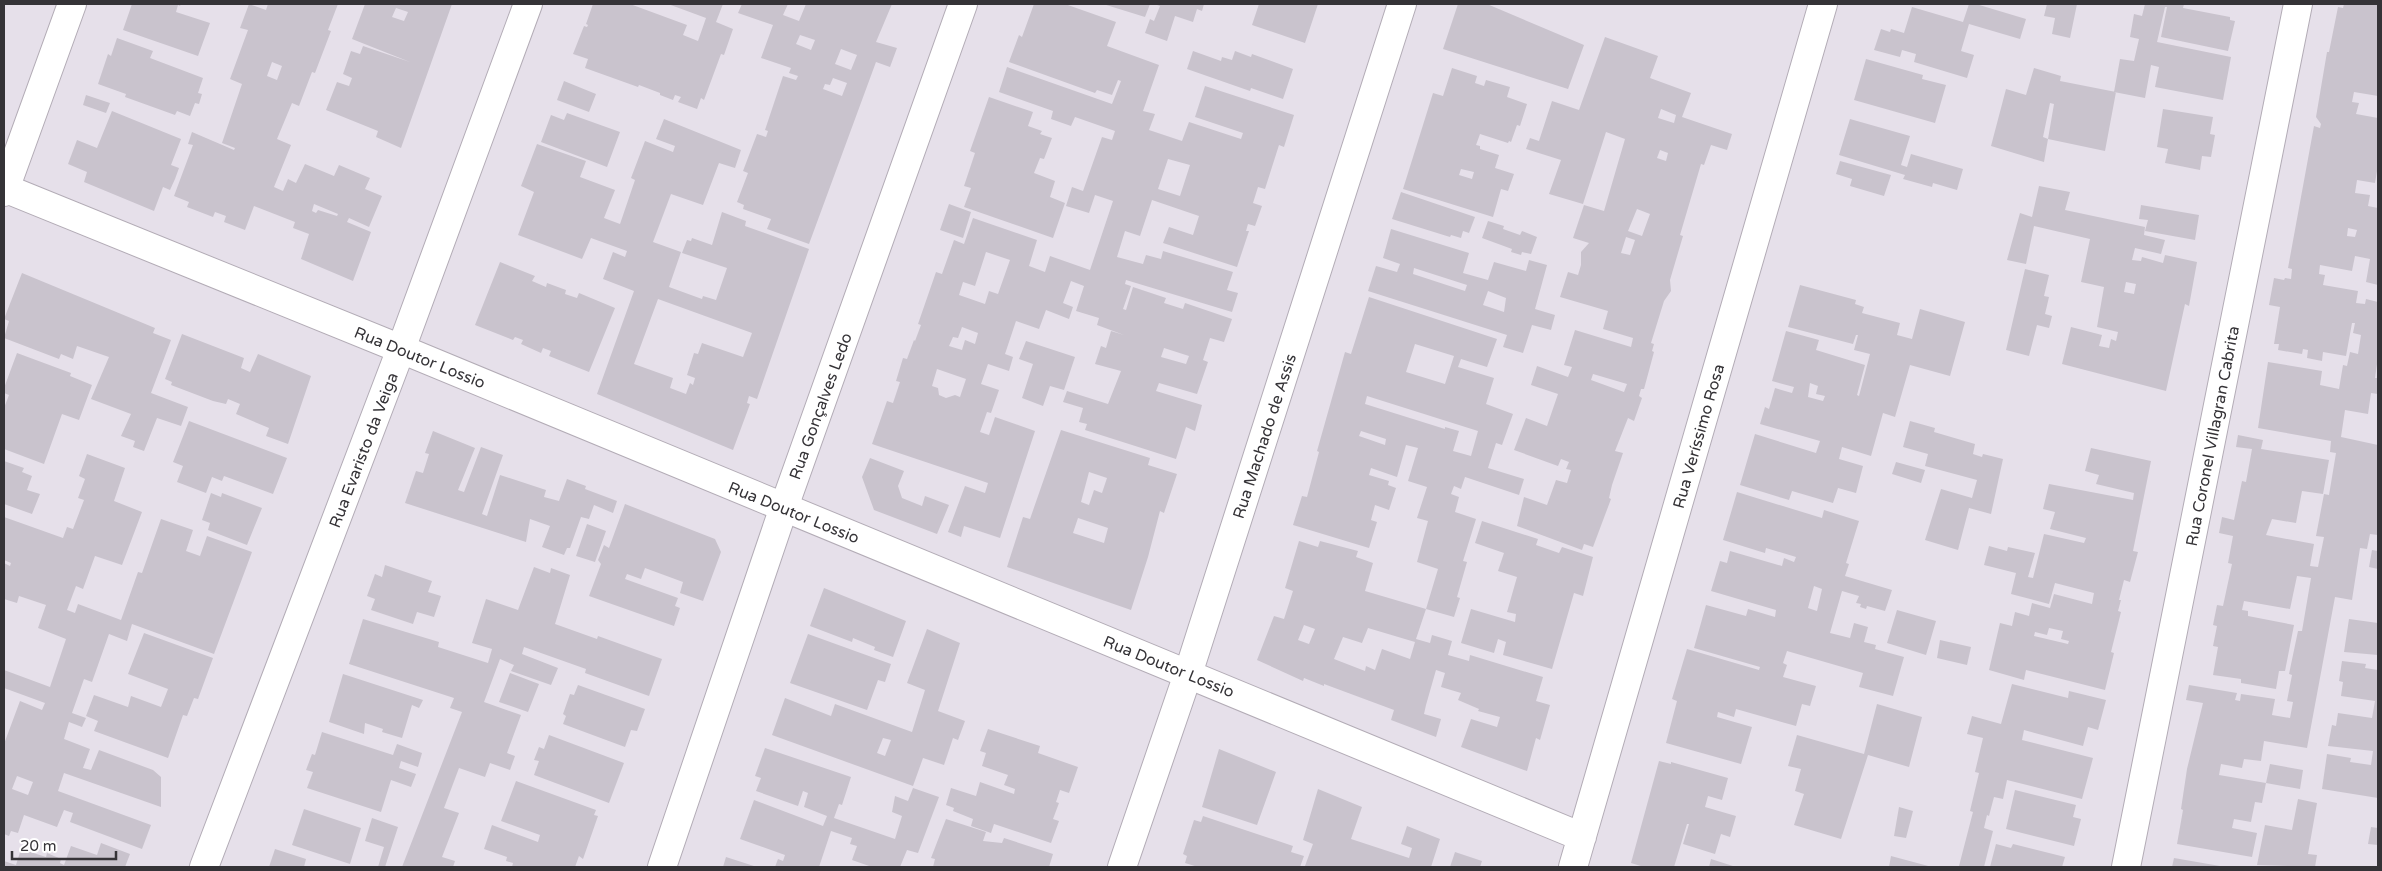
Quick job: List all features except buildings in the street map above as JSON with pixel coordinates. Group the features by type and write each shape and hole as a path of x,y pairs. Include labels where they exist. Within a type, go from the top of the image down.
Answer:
{"street":[{"path":"4,190 72,4"},
{"name":"Rua Evaristo da Veiga","path":"204,867 401,349 528,4"},
{"name":"Rua Gonçalves Ledo","path":"662,867 784,507 963,4"},
{"name":"Rua Machado de Assis","path":"1122,867 1188,674 1402,4"},
{"name":"Rua Veríssimo Rosa","path":"1574,867 1823,4"},
{"name":"Rua Coronel Villagran Cabrita","path":"2126,867 2298,4"},
{"name":"Rua Doutor Lossio","path":"4,190 401,349 1582,837"}]}
